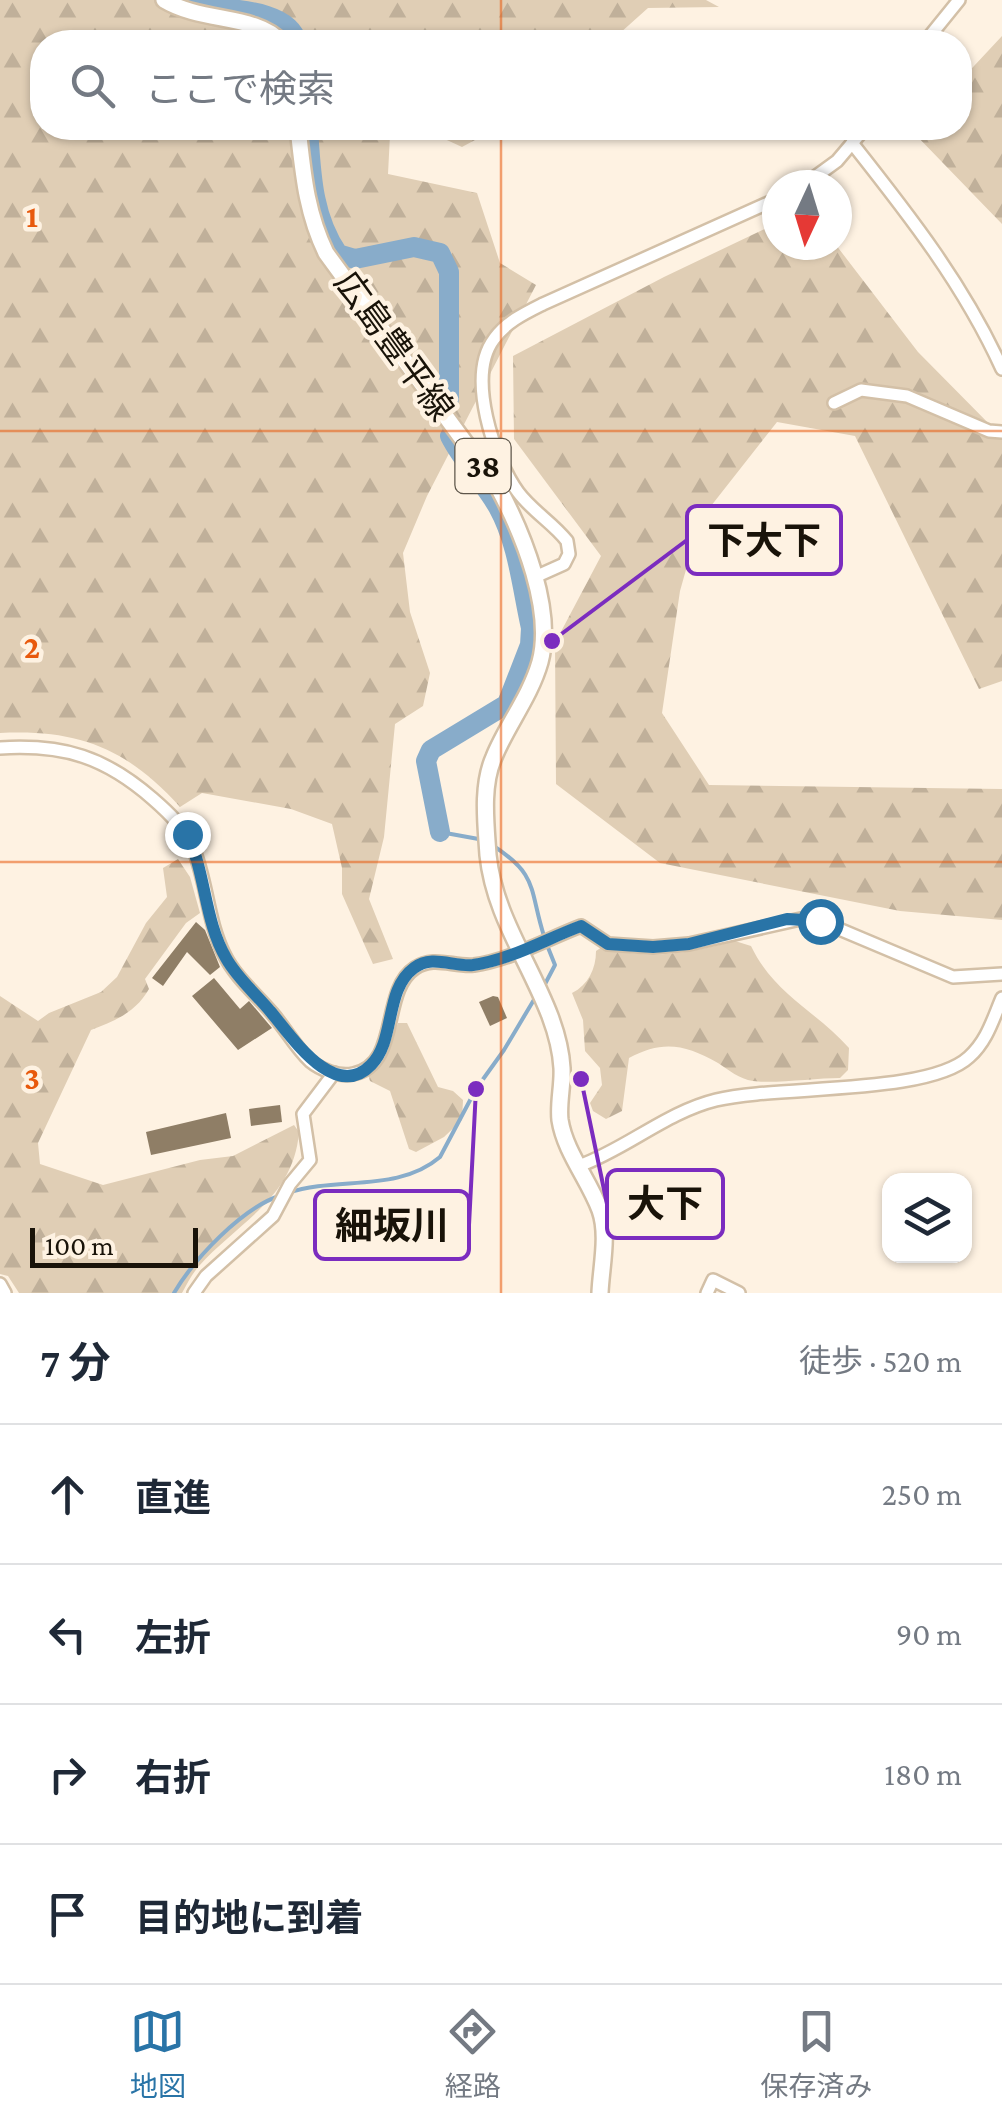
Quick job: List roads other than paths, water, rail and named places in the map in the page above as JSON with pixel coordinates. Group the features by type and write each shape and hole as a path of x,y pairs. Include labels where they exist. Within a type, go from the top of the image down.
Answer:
{"main road":[{"path":"164,0 204,17 269,30"},
{"name":"広島豊平線","path":"299,140 312,226 326,252 499,489 518,525 534,577 543,635 540,660 530,689 492,759 486,785 488,854 502,913 540,993 558,1043 562,1069 560,1121 602,1222 600,1293"}],"street":[{"path":"934,30 958,0"},
{"path":"825,170 855,140"},
{"path":"852,144 932,243 985,330 1002,368"},
{"path":"534,577 564,564 568,541 516,490 492,439 485,417 483,378 491,342 510,321 762,205"},
{"path":"834,402 861,390 907,396 989,432 1002,432"},
{"path":"0,748 42,746 99,762 128,778 166,811 187,834 194,849 226,958 312,1062 334,1073 358,1073 370,1066 381,1050 402,983 414,968 429,962 461,966 497,960 581,926 608,944 653,947 689,944 804,918 820,921 952,977 1002,974"},
{"path":"579,1166 712,1101 774,1090 886,1085 936,1073 967,1060 986,1037 1002,998"},
{"path":"194,1293 206,1276 273,1216 290,1184 310,1160 303,1114 334,1073"},
{"path":"706,1293 712,1280 739,1293"},
{"path":"0,1284 5,1293"}],"waterway":[{"path":"189,0 197,5 269,17 290,30"},
{"path":"309,140 318,209 338,254 355,259 414,247 440,253 449,272 449,399"},
{"path":"440,832 426,761 431,750 507,704 530,645 531,628 505,521 450,436"},
{"path":"440,832 484,840"},
{"path":"492,845 525,875 544,936"},
{"path":"544,986 555,965 547,945"},
{"path":"288,1193 386,1180 423,1168 440,1157 476,1089 535,998"},
{"path":"174,1293 194,1265 234,1223 279,1196"}],"place":[{"name":"下大下","path":"552,641"},
{"name":"大下","path":"581,1079"},
{"name":"細坂川","path":"476,1089"}]}
